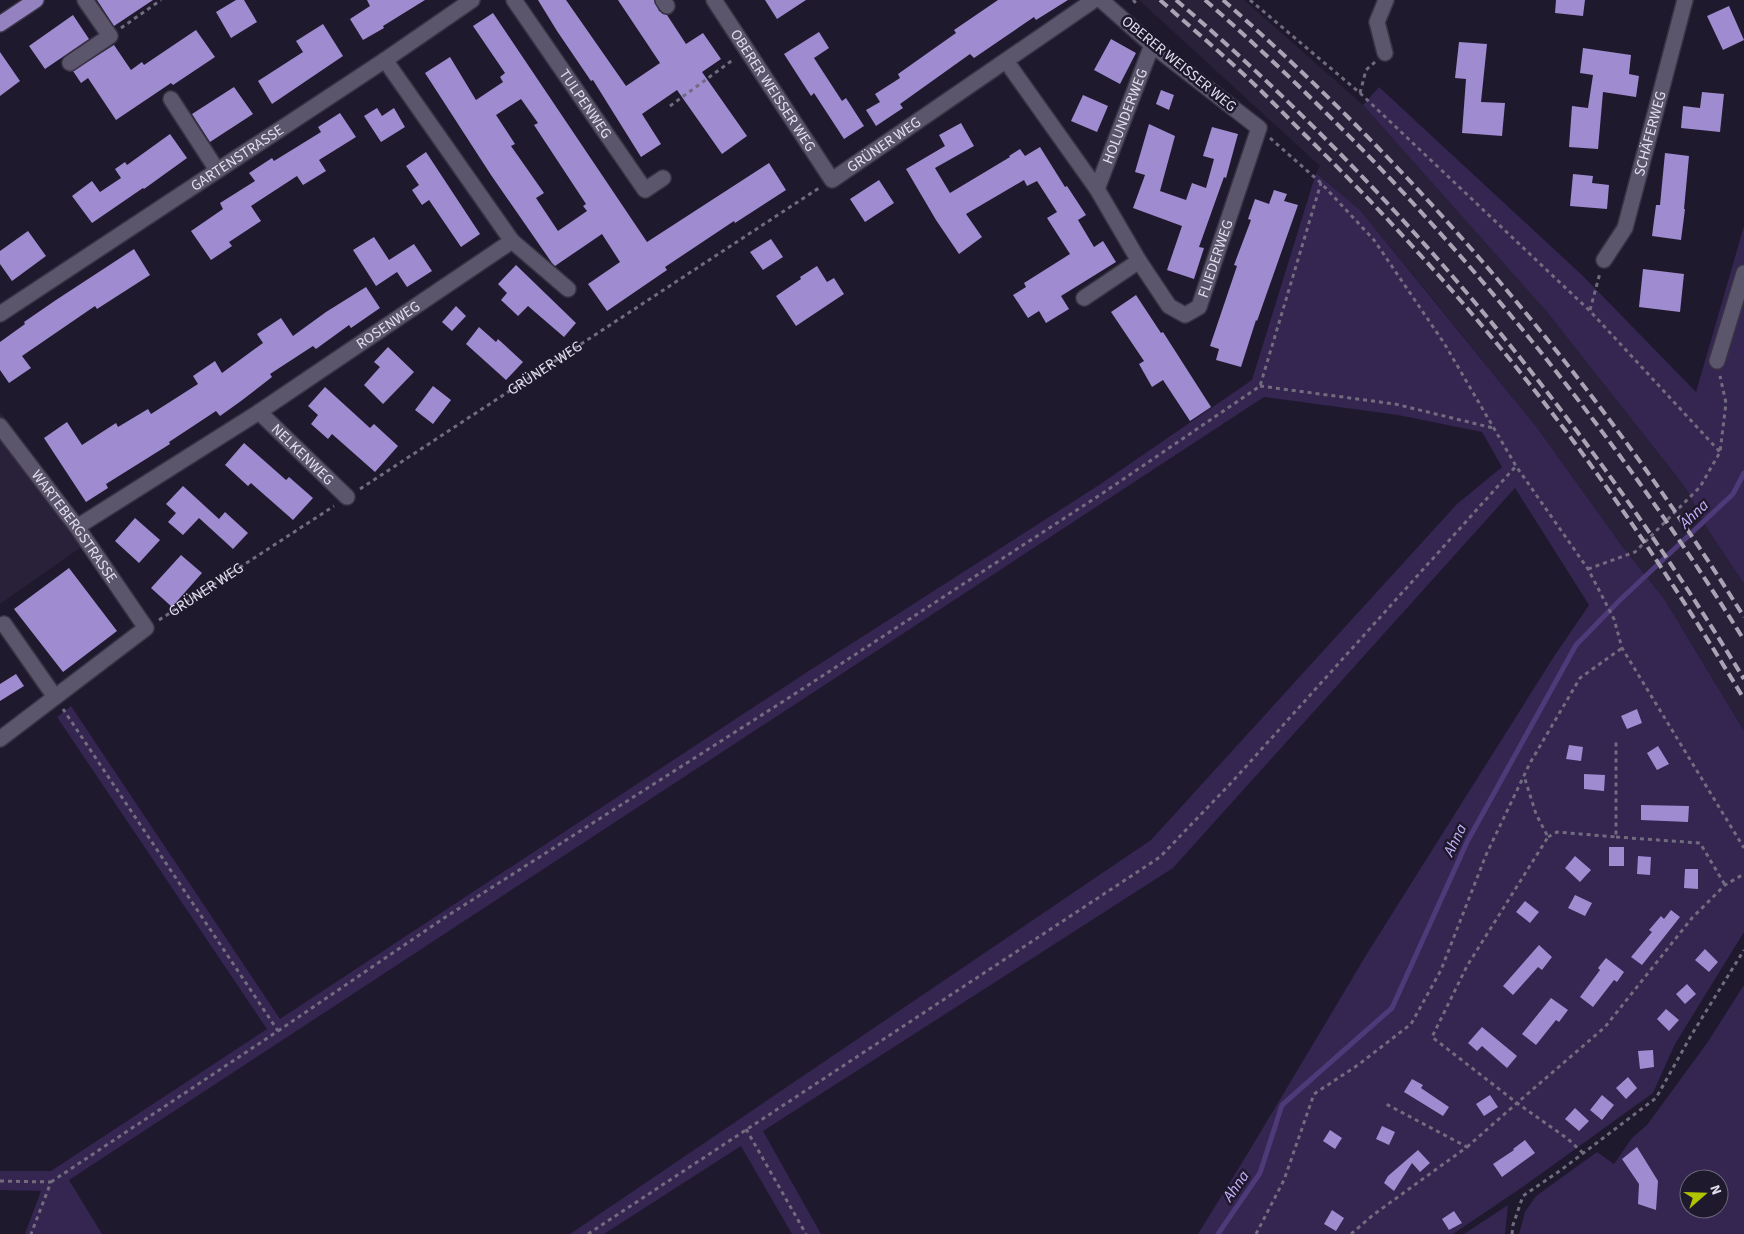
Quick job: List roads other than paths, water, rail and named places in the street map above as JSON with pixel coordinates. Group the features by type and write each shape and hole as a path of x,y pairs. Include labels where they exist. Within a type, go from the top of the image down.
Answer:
{"main road":[{"path":"0,24 36,0"}],"street":[{"path":"70,63 110,36 85,0"},
{"name":"GARTENSTRASSE","path":"0,314 385,60 472,0"},
{"name":"TULPENWEG","path":"514,0 645,190 663,178"},
{"name":"OBERER WEISSER WEG","path":"714,0 832,180"},
{"name":"GRÜNER WEG","path":"832,180 1094,0"},
{"name":"OBERER WEISSER WEG","path":"1101,0 1152,45 1259,128"},
{"path":"1385,53 1377,22 1386,0"},
{"name":"SCHÄFERWEG","path":"1604,260 1625,228 1685,0"},
{"name":"HOLUNDERWEG","path":"1096,189 1152,45"},
{"path":"385,60 512,241 568,289"},
{"name":"FLIEDERWEG","path":"1006,61 1096,189 1139,261 1169,306 1185,315 1200,307 1259,128"},
{"path":"171,99 218,170"},
{"name":"ROSENWEG","path":"77,527 259,412 512,241"},
{"path":"1084,298 1139,261"},
{"path":"1717,361 1744,273"},
{"name":"NELKENWEG","path":"259,412 347,497"},
{"name":"WARTEBERGSTRASSE","path":"0,426 77,527 146,628 55,697"},
{"path":"0,738 55,697 4,624"}],"waterway":[{"name":"Ahna","path":"1218,1234 1260,1173 1282,1105 1392,1008 1467,842 1576,645 1620,600 1733,494 1744,473"}],"railway":[{"path":"1160,0 1248,78 1341,171 1446,283 1479,322 1543,401 1619,505 1704,633 1744,699"},
{"path":"1176,0 1259,74 1338,152 1414,233 1487,317 1556,404 1622,493 1685,585 1744,679"},
{"path":"1205,0 1283,71 1357,145 1429,221 1498,300 1564,382 1627,466 1687,552 1744,640"},
{"path":"1223,0 1298,68 1370,139 1440,213 1506,290 1631,449 1689,532 1744,617"}]}
